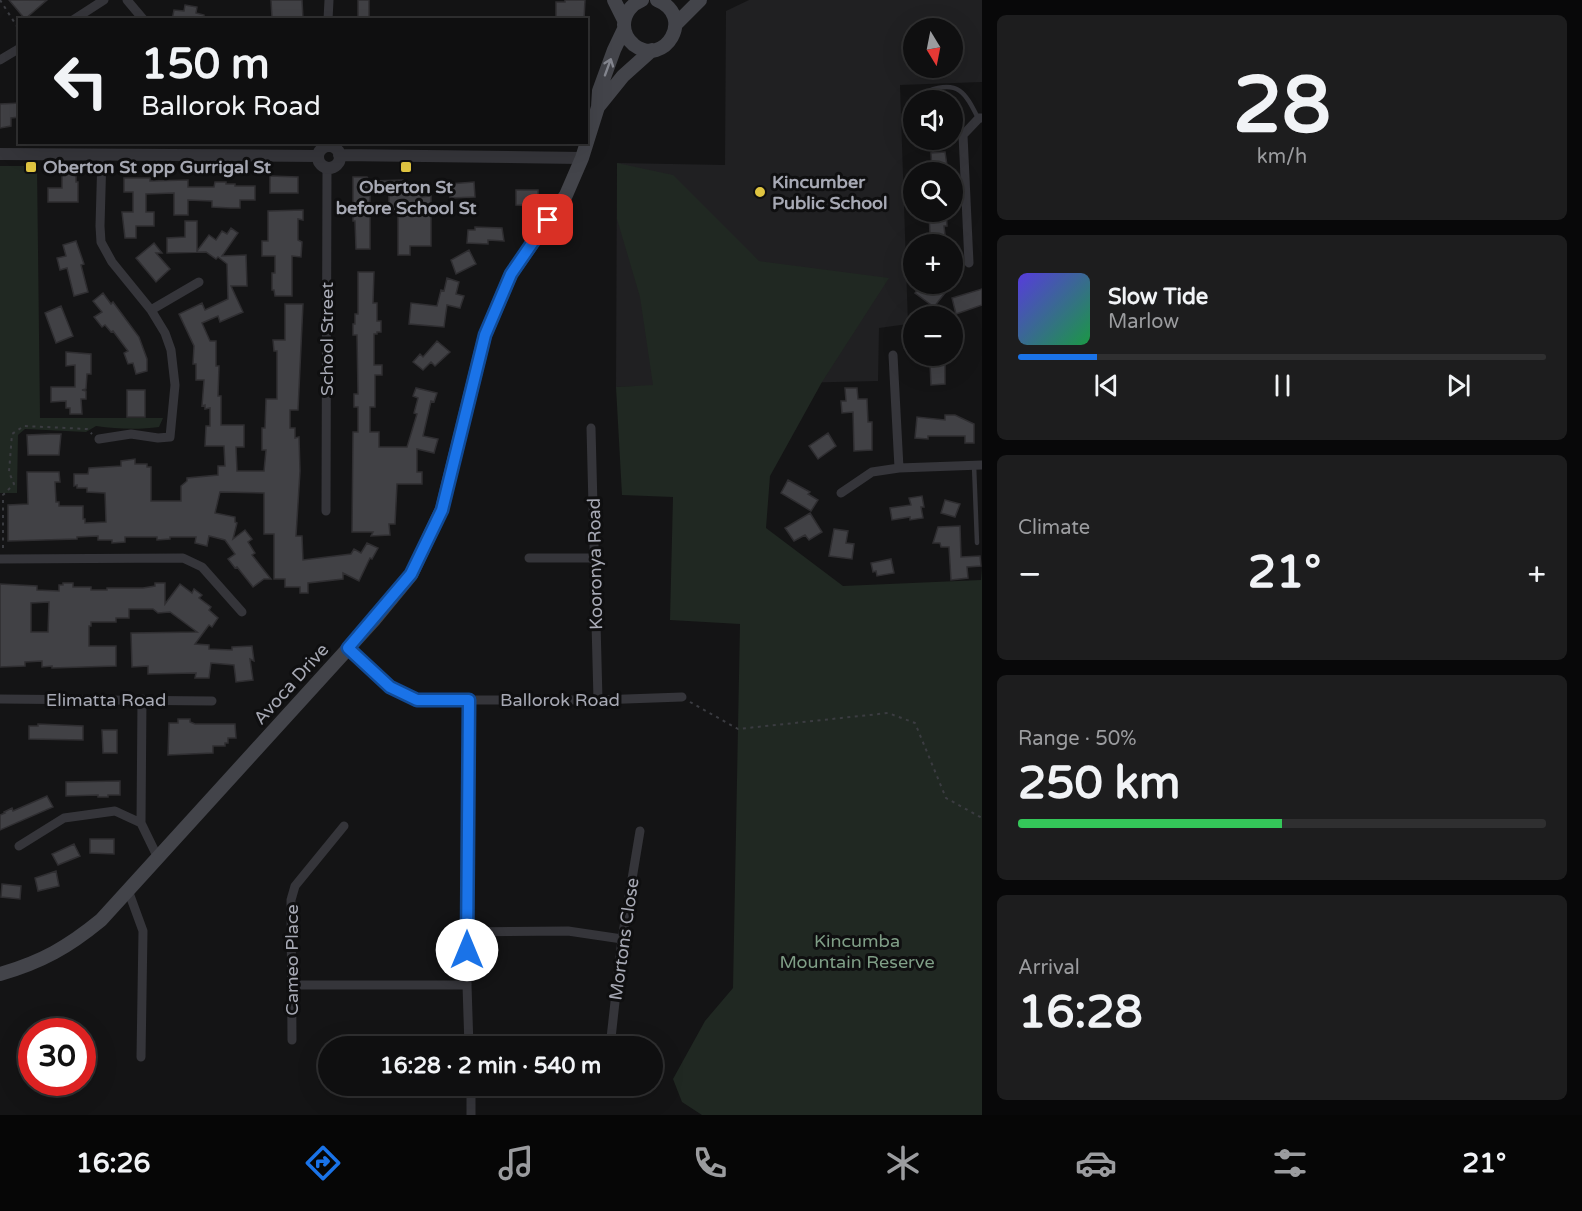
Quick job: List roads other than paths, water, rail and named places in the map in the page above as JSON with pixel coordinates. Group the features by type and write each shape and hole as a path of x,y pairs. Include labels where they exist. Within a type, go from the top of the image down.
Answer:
{"main road":[{"path":"614,0 631,43 637,47 652,50"},
{"name":"Avoca Drive","path":"588,139 598,107 599,91 614,50 631,7 642,0"},
{"path":"661,0 672,10 676,24 700,0"},
{"name":"Avoca Drive","path":"598,107 623,76 652,50 660,49 672,39 676,24"},
{"name":"Avoca Drive","path":"0,974 47,957 74,942 101,920 348,648 411,574 442,510 485,335 511,274 566,195 586,144"}],"street":[{"path":"77,18 104,0"},
{"path":"128,0 142,18"},
{"path":"328,0 328,18"},
{"path":"0,60 18,49"},
{"path":"969,264 963,135 980,118"},
{"path":"328,144 335,148 339,155 336,165 327,168 320,164 318,156 321,149 328,144"},
{"path":"0,154 318,156"},
{"path":"99,439 131,434 158,438 170,437 174,405 174,367 165,333 151,310 112,262 101,242 102,155"},
{"path":"339,155 582,158"},
{"name":"School Street","path":"326,511 327,168"},
{"path":"151,310 199,282"},
{"path":"893,355 899,468"},
{"name":"Kooronya Road","path":"591,428 598,700"},
{"path":"841,493 872,472 899,468 978,465"},
{"path":"2,559 183,558 202,567 242,612"},
{"path":"529,558 595,558"},
{"name":"Ballorok Road","path":"348,648 390,687 417,700 598,700 682,697"},
{"name":"Elimatta Road","path":"0,699 212,701"},
{"path":"142,699 141,823 158,858"},
{"path":"469,700 469,1036"},
{"path":"19,846 63,818 115,812 141,823"},
{"name":"Cameo Place","path":"292,1040 291,900 295,886 344,826"},
{"name":"Mortons Close","path":"611,1036 622,939 640,831"},
{"path":"128,890 143,931 141,1057"},
{"path":"467,932 568,931 622,939"},
{"path":"292,985 467,985"},
{"path":"471,1096 471,1115"}],"lane":[{"path":"931,90 942,86 959,90"},
{"path":"963,94 980,118"},
{"path":"977,543 978,465"}],"place":[{"name":"Oberton St opp Gurrigal St","path":"31,167"},
{"name":"Oberton St before School St","path":"406,167"},
{"name":"Kincumber Public School","path":"760,192"}],"park label":[{"name":"Kincumba Mountain Reserve","path":"857,951"}]}
